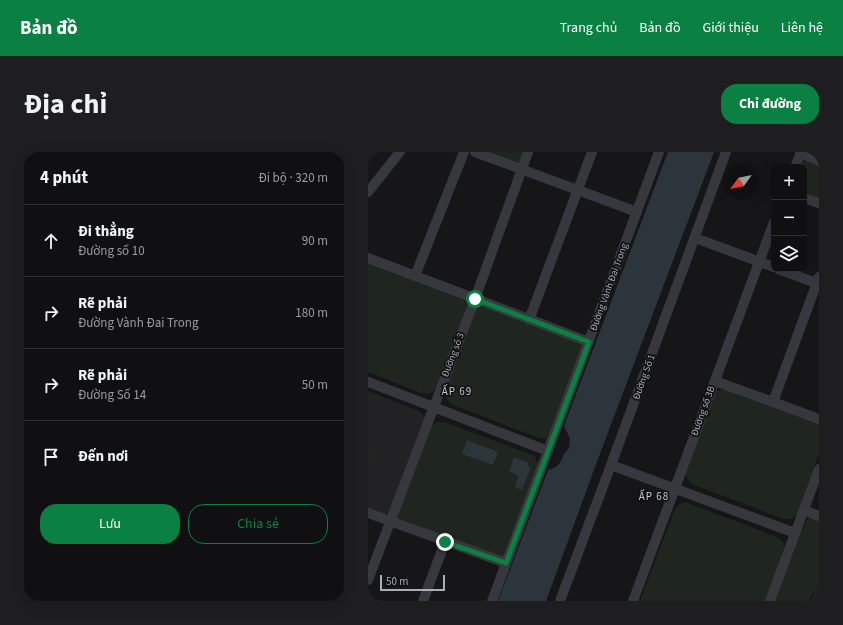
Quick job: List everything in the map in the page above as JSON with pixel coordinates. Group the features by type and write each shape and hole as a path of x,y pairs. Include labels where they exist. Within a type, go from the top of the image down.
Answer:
{"street":[{"path":"368,192 400,152"},
{"path":"415,276 464,152"},
{"path":"475,152 637,212"},
{"name":"Đường số 3","path":"368,580 475,299 528,152"},
{"path":"529,320 592,152"},
{"name":"Đường Vành Đai Trong","path":"492,601 659,152"},
{"name":"Đường Số 1","path":"560,601 726,152"},
{"path":"796,164 801,153 819,161"},
{"path":"807,199 819,204"},
{"name":"Đường số 3B","path":"634,601 771,230"},
{"path":"695,238 771,266"},
{"path":"368,258 589,342"},
{"path":"773,402 818,282 787,272"},
{"path":"714,381 819,420"},
{"path":"368,382 548,451"},
{"path":"611,465 795,533"},
{"path":"770,601 819,469"},
{"path":"804,510 819,516"},
{"path":"368,513 506,563"},
{"path":"423,601 445,542"}],"shaded area":[{"path":"483,152 526,152 521,161 515,163"},
{"path":"668,152 714,152 546,601 498,601 548,470 556,467 560,463 564,454 569,448 570,439 564,426"},
{"path":"807,161 819,165 819,198 807,194 807,164 801,164"},
{"path":"368,262 467,302 467,306 436,388 428,394 421,393 368,372"},
{"path":"479,305 581,344 582,347 547,438 541,439 453,405 446,398 444,391 477,306"},
{"path":"722,389 819,424 819,454 796,516 789,519 784,519 694,485 689,481 685,471 714,394"},
{"path":"368,391 419,411 424,417 389,512 384,514 368,509"},
{"path":"438,422 445,422 535,457 538,464 505,556 503,557 399,521 396,518 432,425"},
{"path":"467,440 498,452 493,465 462,454"},
{"path":"368,448 376,451 368,472"},
{"path":"514,457 527,462 530,469 522,490 515,487 518,477 516,474 509,472"},
{"path":"685,502 780,539 785,548 765,601 640,601 675,509"},
{"path":"810,518 819,518 819,586 808,601 775,601 800,535 807,520"},
{"path":"819,588 819,601 810,601"}],"district":[{"name":"ẤP 69","path":"457,391"},
{"name":"ẤP 68","path":"654,496"}],"route":[{"path":"445,542 506,563 589,342 475,299"}]}
